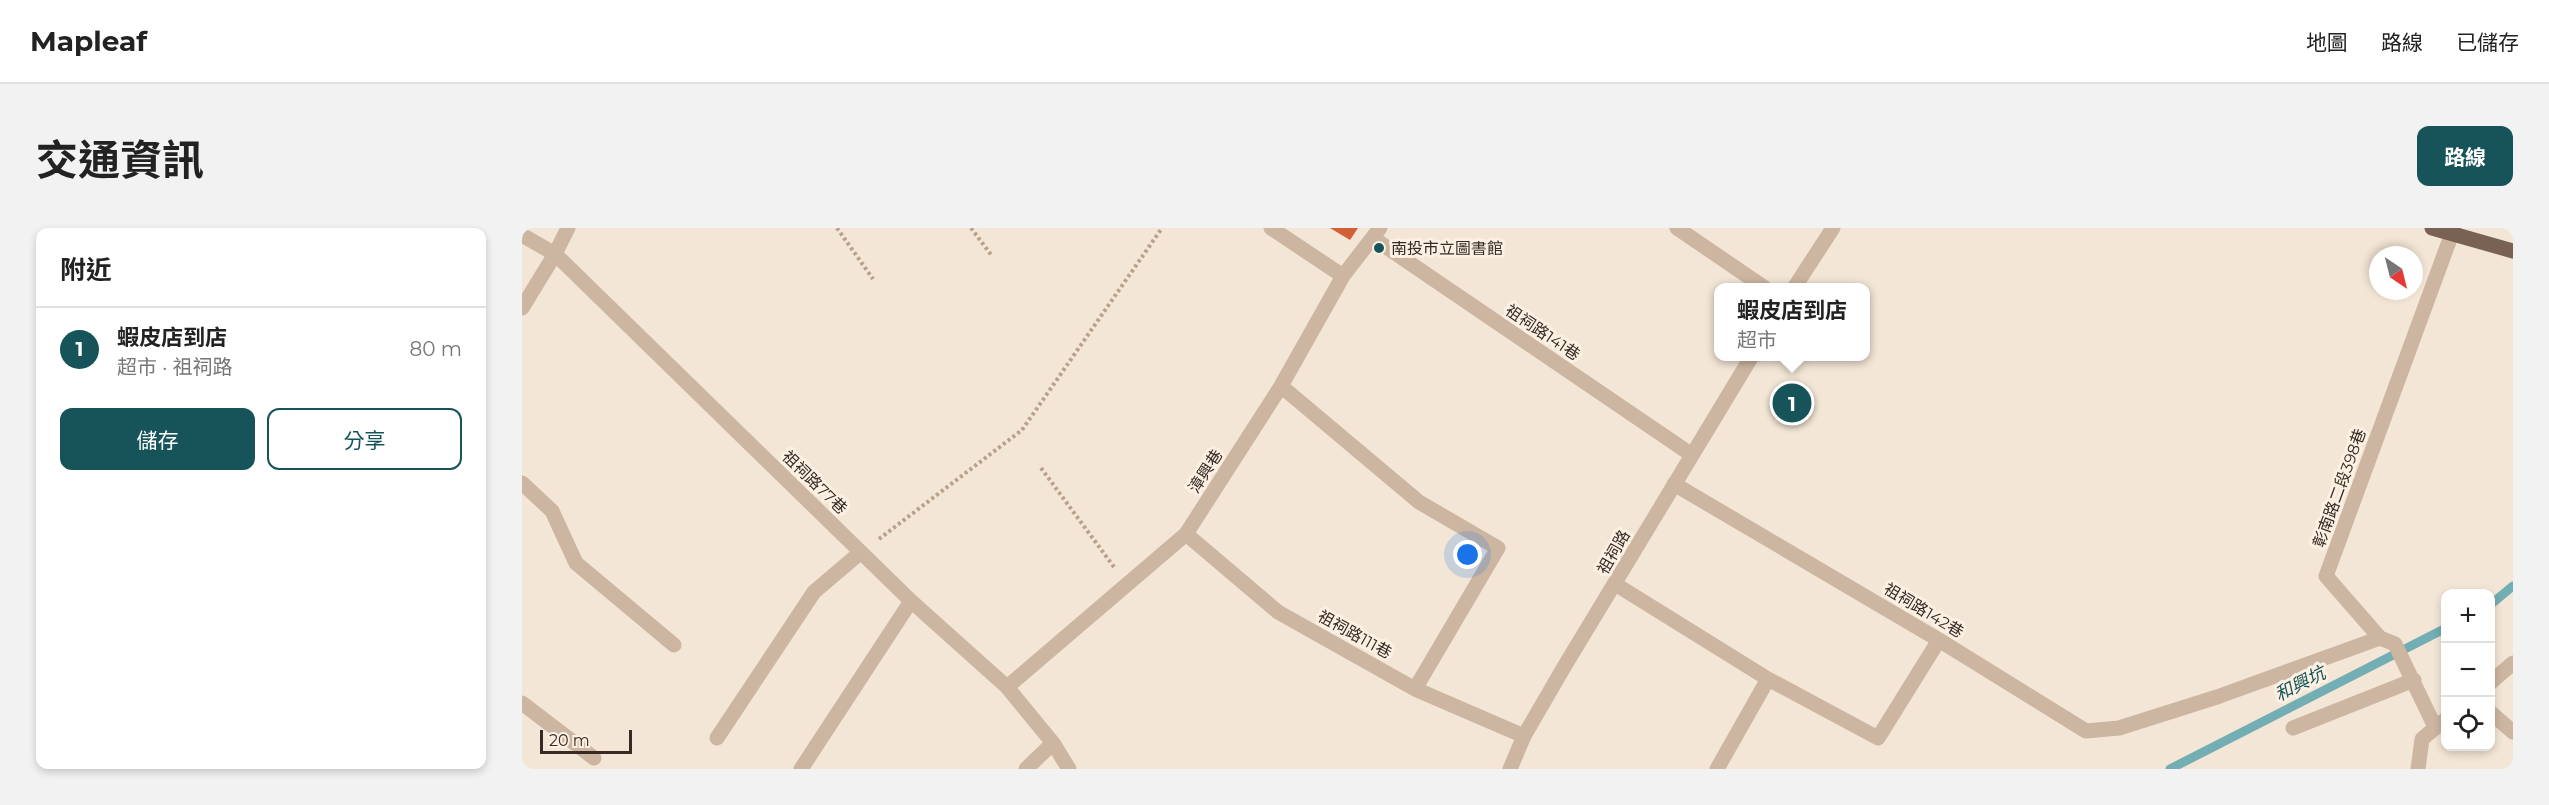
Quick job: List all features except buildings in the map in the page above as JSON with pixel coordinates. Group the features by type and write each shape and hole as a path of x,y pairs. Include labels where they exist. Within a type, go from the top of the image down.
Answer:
{"main road":[{"path":"2432,228 2453,231 2513,251"}],"street":[{"path":"522,308 555,254 567,228"},
{"path":"1271,228 1343,276"},
{"path":"1677,228 1758,283"},
{"path":"1797,283 1833,228"},
{"name":"彰南路二段398巷","path":"2440,723 2395,644 2380,638 2326,576 2453,231"},
{"name":"漳興巷","path":"1007,687 1186,534 1281,386 1343,276 1377,233"},
{"name":"祖祠路141巷","path":"1377,233 1692,455"},
{"name":"祖祠路77巷","path":"522,234 555,254 911,601 1007,687 1053,743 1069,769"},
{"name":"祖祠路","path":"1511,769 1524,736 1750,361"},
{"path":"1281,386 1419,502 1498,548 1415,689"},
{"path":"522,483 552,512 576,562 674,645"},
{"name":"祖祠路142巷","path":"1674,484 1940,640 2086,731 2119,728 2162,712 2217,697 2380,638"},
{"name":"祖祠路111巷","path":"1186,534 1278,612 1415,689 1524,736"},
{"path":"717,738 814,592 861,552"},
{"path":"1615,585 1768,679 1878,738 1940,640"},
{"path":"801,769 911,601"},
{"path":"2495,678 2513,663"},
{"path":"1717,769 1768,679"},
{"path":"2293,728 2414,680"},
{"path":"522,703 594,758"},
{"path":"2495,716 2513,732"},
{"path":"2418,769 2422,739 2440,723"},
{"path":"1026,769 1053,743"}],"path":[{"path":"837,228 873,279"},
{"path":"971,228 992,256"},
{"path":"861,552 1022,430 1162,228"},
{"path":"1041,468 1127,584"}],"waterway":[{"name":"和興坑","path":"2495,601 2513,586"},
{"name":"和興坑","path":"2170,769 2441,631"}],"place":[{"name":"南投市立圖書館","path":"1379,248"},
{"name":"蝦皮店到店","path":"1792,403"}]}
